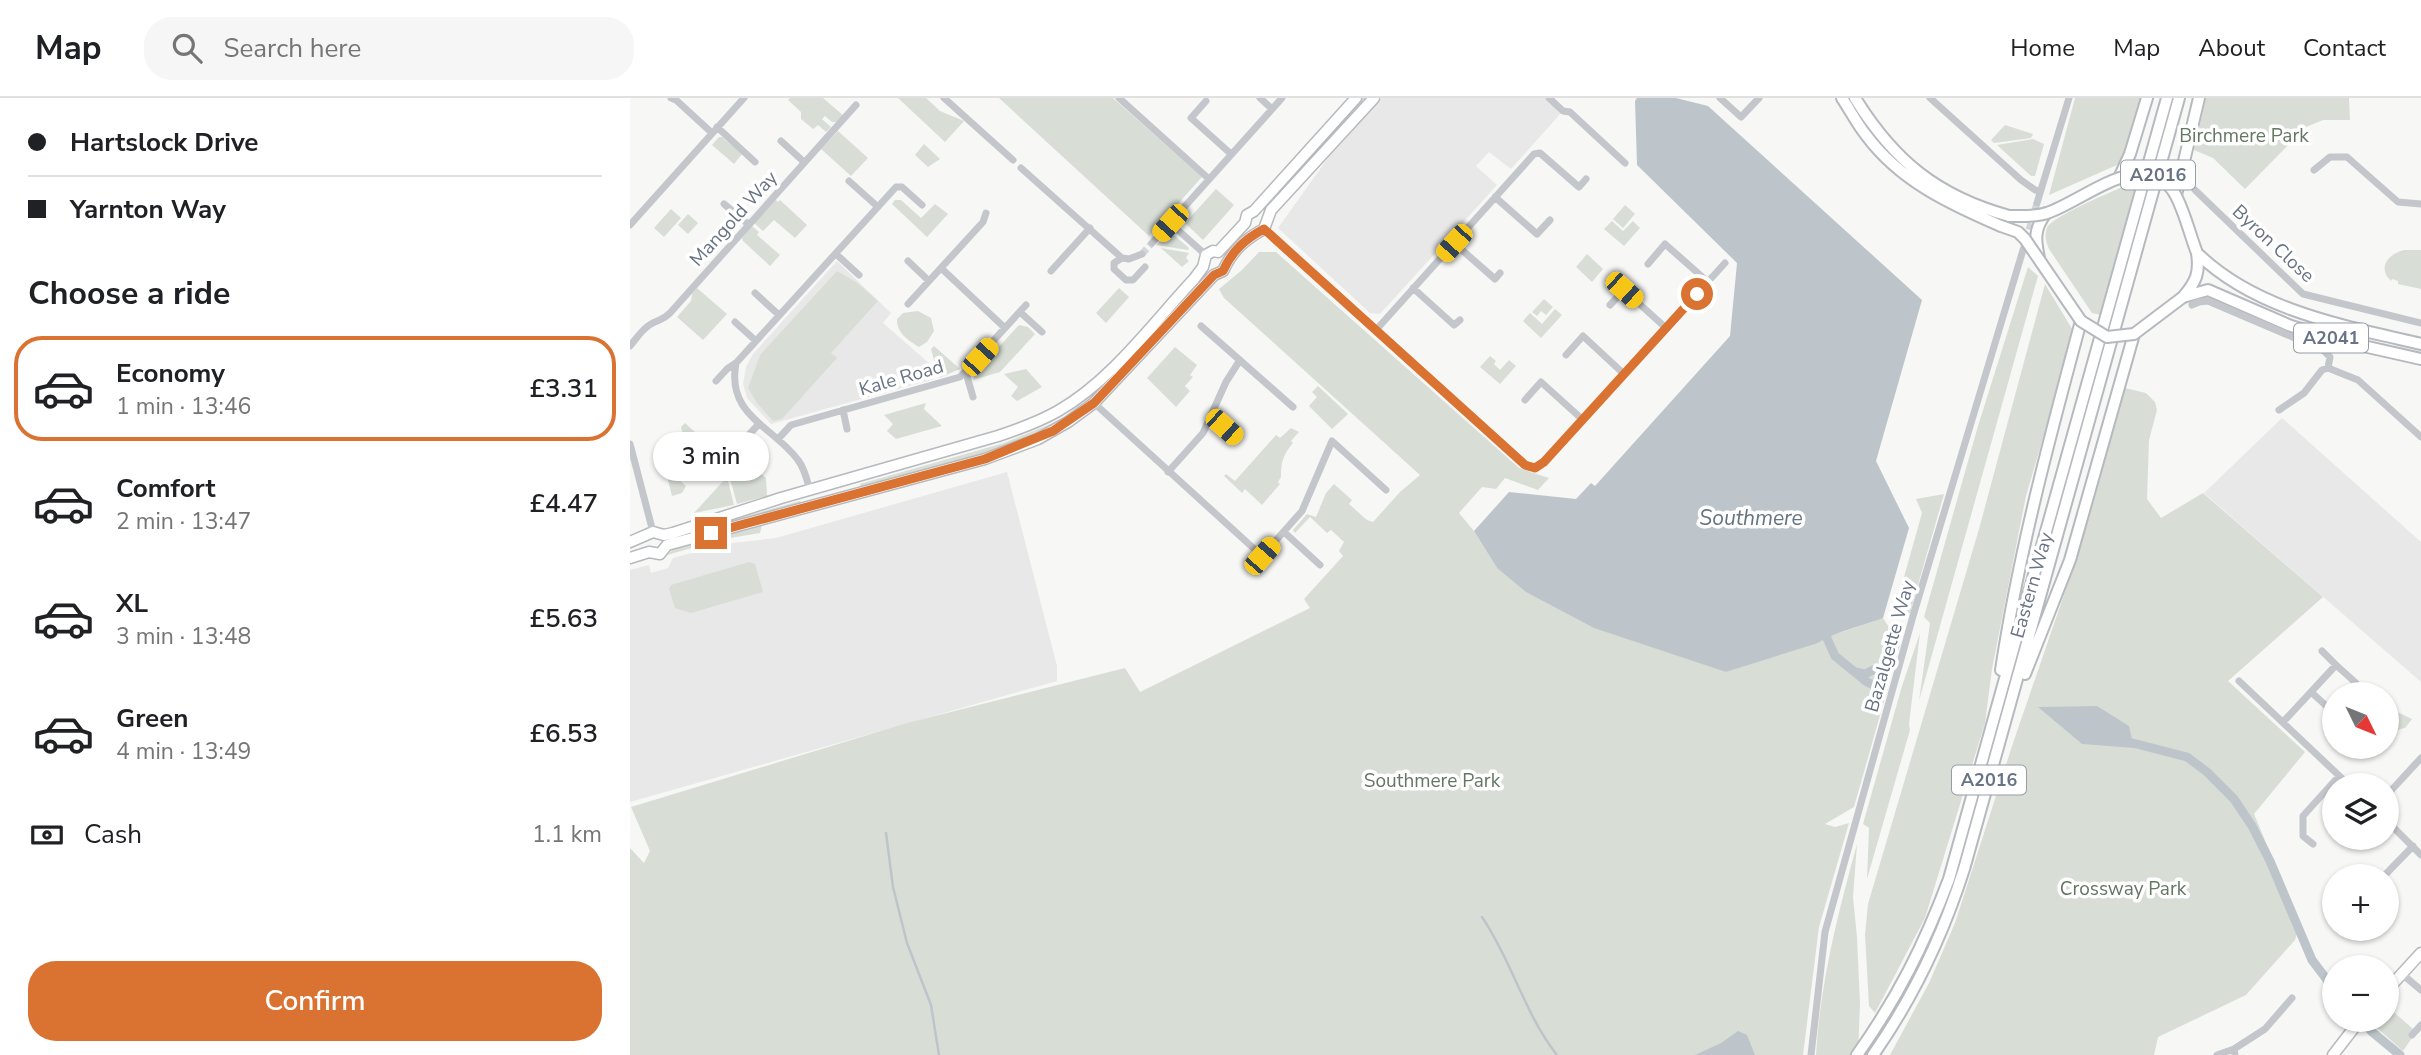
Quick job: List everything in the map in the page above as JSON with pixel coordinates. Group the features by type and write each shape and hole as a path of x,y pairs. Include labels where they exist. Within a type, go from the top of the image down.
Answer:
{"main road":[{"path":"1842,98 1866,136 1892,164 1921,187 1962,209 2018,232 2039,258 2081,321 2095,332 2107,337 2134,334 2183,297 2195,282 2199,268 2197,253 2176,195 2161,179 2152,174 2140,173 2119,178 2046,214 2009,216 1978,208 1948,193 1910,167 1874,129 1855,98"},
{"name":"Eastern Way","path":"1857,1055 1912,969 1949,879 2167,98"},
{"name":"Eastern Way","path":"1873,1055 1908,1000 1940,938 1953,904 2179,98"},
{"path":"2176,195 2200,98"},
{"path":"2119,178 2130,154 2147,99"},
{"path":"2039,258 2035,238 2038,224 2046,214"},
{"name":"A2041","path":"2197,253 2214,270 2251,291 2298,311 2347,327 2421,344"},
{"name":"A2041","path":"2183,297 2208,290 2291,326 2421,359"},
{"path":"1994,716 2022,557 2046,451 2081,321"},
{"path":"2007,718 2070,560 2134,334"}],"street":[{"path":"671,98 755,162"},
{"path":"630,225 744,98"},
{"path":"944,98 1013,160"},
{"path":"1119,98 1209,179"},
{"path":"1260,98 1272,109"},
{"path":"1152,243 1282,98"},
{"path":"1218,252 1245,222 1247,215 1254,211 1356,98"},
{"path":"630,558 649,552 660,554 667,545 1003,453 1053,431 1094,403 1214,275 1223,271 1225,262 1236,248 1262,227 1271,210 1302,174 1321,158 1374,98"},
{"path":"1549,98 1563,111 1570,112 1625,163"},
{"path":"1720,98 1741,117 1759,98"},
{"path":"1930,98 2021,180 2040,191"},
{"path":"2037,203 2069,98"},
{"path":"1206,101 1191,118 1231,154"},
{"name":"Mangold Way","path":"630,346 652,323 662,321 856,105"},
{"path":"781,141 804,162"},
{"path":"1376,330 1534,153 1540,153 1579,187 1586,179"},
{"path":"2314,170 2330,157 2347,157 2398,202 2421,204"},
{"path":"1021,167 1122,258 1129,260 1142,254"},
{"path":"849,181 877,207"},
{"path":"716,381 736,363 899,186 922,205"},
{"name":"Byron Close","path":"2195,190 2303,294 2421,323"},
{"path":"1495,197 1537,234 1550,220"},
{"path":"724,204 748,224"},
{"path":"1254,211 1261,212 1262,227 1525,465 1535,468 1544,462 1583,420 1725,263"},
{"path":"908,304 983,222 986,213"},
{"path":"1245,222 1247,228 1262,227"},
{"path":"1170,223 1206,255"},
{"path":"1051,271 1090,228"},
{"path":"1454,243 1495,279 1500,273"},
{"path":"1648,264 1665,244 1707,282"},
{"name":"Bazalgette Way","path":"1811,1055 1825,932 1913,616 2023,250"},
{"path":"1214,275 1203,267 1202,260 1206,255 1213,251 1218,252 1225,262"},
{"path":"836,254 859,275"},
{"path":"1122,258 1114,264 1114,269 1126,280 1133,280 1144,267"},
{"path":"908,261 929,281"},
{"path":"630,542 650,534 664,535 1031,425 1085,393 1108,372 1203,267"},
{"path":"941,268 1006,328"},
{"path":"1413,288 1454,325 1460,320"},
{"path":"1610,305 1624,290 1666,328"},
{"path":"755,293 779,315"},
{"path":"2192,305 2208,301 2323,350 2330,357 2328,368"},
{"name":"Kale Road","path":"778,439 791,425 954,379 966,373 1026,305"},
{"path":"1020,312 1042,332"},
{"path":"735,322 756,341"},
{"path":"1201,326 1293,407"},
{"path":"1566,355 1583,336 1624,374"},
{"path":"1168,472 1203,433 1226,382 1240,360"},
{"path":"736,363 734,375 740,401 758,425 778,439 799,461 806,473 814,506"},
{"path":"2279,410 2304,393 2322,370 2328,368 2358,380 2421,437"},
{"name":"Kale Road","path":"966,373 973,397"},
{"path":"1525,400 1541,382 1583,420"},
{"path":"1085,393 1262,556 1302,511 1332,441 1387,490"},
{"name":"Kale Road","path":"843,410 847,429"},
{"path":"1211,416 1237,439"},
{"path":"725,473 724,461 758,425"},
{"path":"630,444 650,534 645,545 649,552"},
{"path":"1283,533 1320,565"},
{"path":"664,535 667,545"},
{"path":"2322,651 2356,682"},
{"path":"2283,722 2336,665"},
{"path":"2239,681 2336,773"},
{"path":"2311,692 2322,702"},
{"path":"2399,782 2421,758"},
{"path":"2313,844 2303,836 2303,816 2322,795"},
{"path":"2399,833 2421,855"},
{"path":"2396,864 2413,846"},
{"path":"2399,977 2421,953"},
{"path":"2402,974 2421,990"},
{"path":"2217,1055 2234,1052 2265,1028 2292,998"},
{"path":"2412,1035 2421,1025"},
{"path":"2333,1055 2350,1032"}],"shaded area":[{"path":"1382,98 1545,98 1561,113 1511,169 1489,152 1476,166 1497,185 1380,314 1370,313 1278,228 1328,158"},
{"path":"837,261 891,313 883,323 930,364 934,379 771,424 747,398 743,384 746,367 753,354"},
{"path":"2282,418 2421,542 2421,682 2204,493"},
{"path":"1007,472 1057,666 1057,681 630,802 630,570 649,565 651,573 668,568 673,558 724,544 776,538"}],"green space":[{"path":"823,98 844,116 838,122 832,122 825,116 822,119 831,127 826,132 818,125 813,129 801,119 801,112 788,100"},
{"path":"898,98 926,98 940,111 964,121 945,142"},
{"path":"999,98 1113,98 1202,177 1149,236"},
{"path":"1361,98 1368,98 1267,212 1262,208"},
{"path":"2075,98 2141,98 2125,154 2117,165 2049,195"},
{"name":"Birchmere Park","path":"2206,98 2349,98 2350,120 2323,120 2306,127 2245,189 2213,158 2194,150"},
{"path":"2005,125 2033,134 2031,138 1994,143 1991,140"},
{"path":"838,131 868,158 851,176 821,149"},
{"path":"719,137 742,154 734,164 712,145"},
{"path":"2033,139 2044,144 2035,176 2031,176 1997,145"},
{"path":"924,144 940,159 928,167 915,155"},
{"path":"2129,184 2135,187 2101,315 2092,313 2049,249 2046,231 2051,223 2060,217"},
{"path":"1216,189 1234,205 1203,240 1185,223"},
{"path":"775,199 778,202 780,200 807,225 795,238 774,220 763,231 754,223"},
{"path":"895,200 901,200 921,218 935,204 948,214 927,237 892,204"},
{"path":"1625,205 1635,214 1623,228 1613,219"},
{"path":"671,209 681,218 664,237 654,228"},
{"path":"688,214 698,223 688,234 678,225"},
{"path":"1612,221 1623,231 1633,221 1640,228 1624,246 1604,229"},
{"path":"752,226 759,232 757,235 780,255 770,266 743,241 742,238"},
{"path":"1167,235 1175,236 1188,250 1156,245"},
{"path":"1161,248 1189,253 1186,258 1189,261 1182,267"},
{"path":"2404,250 2421,250 2421,289 2398,284 2398,281 2391,281 2387,276 2386,262"},
{"name":"Southmere Park","path":"1259,252 1276,252 1519,468 1549,478 1538,490 1505,478 1496,489 1482,487 1459,513 1474,531 1497,568 1726,672 1883,618 1900,645 1854,807 1825,824 1835,827 1849,823 1819,927 1803,1055 630,1055 630,848 644,863 650,851 631,807 907,723 1125,668 1140,692 1310,608 1304,599 1343,556 1339,551 1344,542 1331,530 1327,533 1310,517 1295,533 1293,530 1307,514 1316,517 1326,493 1334,484 1352,500 1349,504 1373,522 1400,492 1420,475 1224,298 1219,289"},
{"path":"1587,254 1603,269 1592,282 1576,267"},
{"path":"2028,267 2038,276 1919,701 1930,623 1924,617 1978,426"},
{"path":"837,271 856,282 878,301 831,353 837,358 782,419 773,421 748,388 760,355"},
{"path":"2045,284 2074,332 2026,496 1992,669 1985,723 1925,918 1875,1013 1869,1006 1865,935 1868,904 1979,529"},
{"path":"697,288 727,314 703,340 677,317 691,301"},
{"path":"1119,288 1129,297 1106,323 1096,313"},
{"path":"1544,299 1553,307 1546,315 1541,311 1537,316 1532,312"},
{"path":"1555,309 1562,315 1541,338 1523,321 1530,313 1542,324"},
{"path":"918,311 931,318 934,331 927,342 919,347 901,333 897,324 897,319 903,313"},
{"path":"1019,325 1028,327 1035,334 1000,372 973,380 976,372"},
{"path":"934,346 960,369 939,378 931,349"},
{"path":"1175,347 1197,365 1190,375 1193,377 1185,386 1190,391 1176,407 1147,378"},
{"path":"1490,356 1500,370 1509,360 1516,366 1500,384 1480,367"},
{"path":"1026,369 1042,387 1017,401 1011,396 1018,387 1004,374"},
{"path":"1318,386 1348,414 1332,429 1309,406 1317,397 1312,392"},
{"name":"Crossway Park","path":"2125,388 2146,393 2155,402 2157,410 2149,440 2147,499 2161,518 2203,493 2323,597 2228,681 2305,752 2254,814 2300,924 2295,940 2246,995 2158,1037 2154,1055 1890,1055 1929,983 1955,923 2078,554"},
{"path":"926,403 924,409 942,426 896,439 887,431 893,424 884,415"},
{"path":"1063,419 1041,432 992,453 861,490 860,484 1004,443"},
{"path":"685,423 716,451 703,465 689,452 681,460 678,446 684,438 681,427"},
{"path":"1291,428 1299,432 1291,441 1293,443 1283,459 1278,482 1280,484 1262,505 1245,489 1242,493 1224,476 1226,474 1235,481 1276,435 1280,438"},
{"path":"674,448 679,462 670,472 686,486 682,493 672,496 663,460"},
{"path":"736,468 749,480 758,471 766,478 767,496 737,504 729,475"},
{"path":"727,477 734,505 694,513"},
{"path":"1944,494 1910,613 1893,616 1922,513 1916,499"},
{"path":"800,501 803,504 702,532 702,528"},
{"path":"762,525 760,533 724,539 667,555 675,548"},
{"path":"749,562 755,564 763,592 691,613 675,608 669,589 671,585"},
{"path":"1920,633 1910,730 1867,879 1869,828 1863,824"},
{"path":"2399,713 2412,719 2405,728 2399,730"},
{"path":"1857,844 1853,897 1860,1004 1858,1055 1816,1055 1826,975"},
{"path":"2399,1017 2413,1029 2409,1034 2412,1038 2403,1051 2382,1032 2399,1032"}],"water":[{"name":"Southmere","path":"1637,98 1676,98 1708,106 1922,300 1876,461 1909,528 1883,618 1818,643 1726,672 1594,628 1526,592 1497,568 1474,531 1509,492 1576,499 1591,483 1595,486 1730,336 1737,263 1637,165"},
{"path":"2097,706 2129,726 2134,748 2082,744 2038,707"},
{"path":"1738,1031 1747,1035 1755,1055 1695,1055 1721,1043"}],"waterway":[{"path":"1826,636 1835,656 1867,682 1878,687"},
{"path":"1857,672 1865,674 1888,663 1894,665"},
{"path":"2125,741 2187,757 2207,772 2234,799 2270,861 2312,960 2322,973"},
{"path":"886,833 893,887 907,943 931,1005 939,1055"},
{"path":"1482,917 1502,951 1536,1022 1557,1055"},
{"path":"2372,1032 2400,1055"}],"tunnel":[{"path":"2023,250 2037,203"},
{"path":"1142,254 1152,243"}],"route":[{"path":"711,533 985,459 1053,431 1094,403 1214,275 1223,271 1225,262 1236,248 1255,232 1264,229 1525,465 1535,468 1544,462 1697,294"}]}
